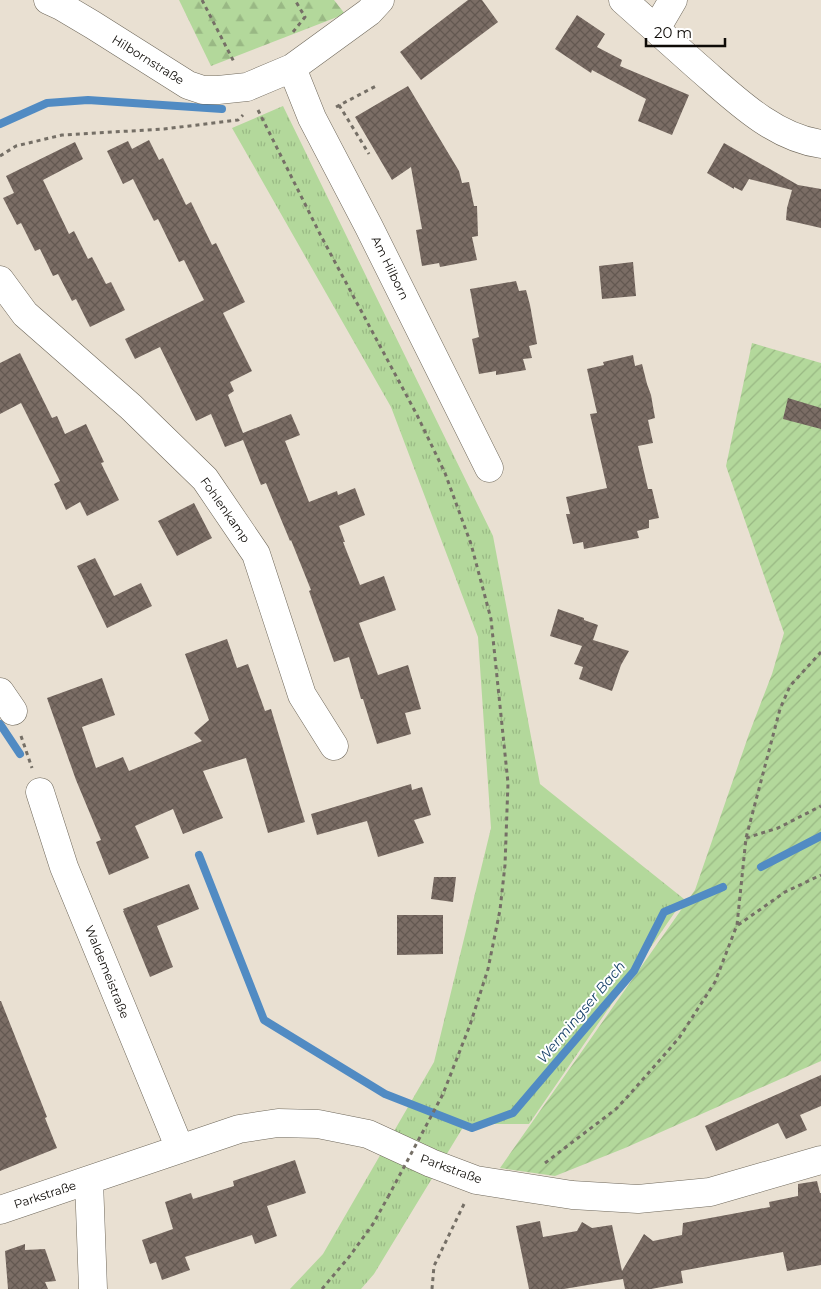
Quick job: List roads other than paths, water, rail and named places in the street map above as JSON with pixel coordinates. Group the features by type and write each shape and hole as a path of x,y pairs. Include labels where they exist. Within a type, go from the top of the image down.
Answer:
{"street":[{"name":"Hilbornstraße","path":"48,0 93,25 188,85 202,90 247,87 292,68 369,12 380,0"},
{"path":"623,0 746,109 779,130 821,144"},
{"path":"656,29 673,0"},
{"name":"Am Hilborn","path":"292,68 312,118 369,227 489,468"},
{"name":"Fohlenkamp","path":"0,280 25,314 131,407 206,479 256,554 302,695 334,746"},
{"name":"Waldemeistraße","path":"40,792 64,867 180,1149"},
{"name":"Parkstraße","path":"0,1210 239,1129 278,1123 318,1124 368,1134 431,1163 476,1180 572,1195 638,1199 710,1192 821,1160"},
{"name":"Parkstraße","path":"89,1181 93,1289"}],"waterway":[{"path":"0,124 47,103 88,100 222,109"},
{"path":"0,724 20,754"},
{"name":"Wermingser Bach","path":"761,867 821,836"},
{"path":"199,855 264,1020 385,1094 472,1128 513,1113 634,971 664,912 723,887"}]}
